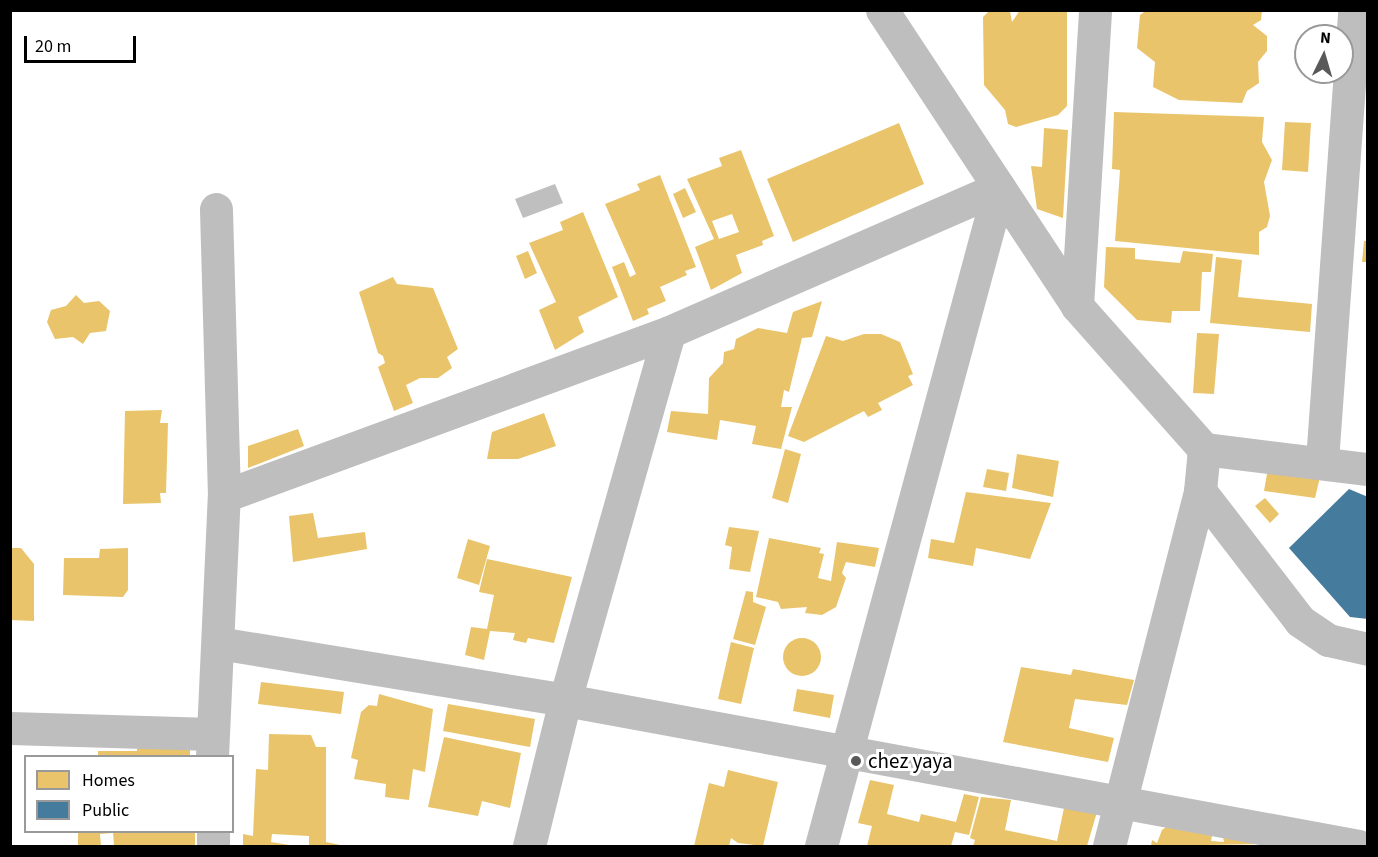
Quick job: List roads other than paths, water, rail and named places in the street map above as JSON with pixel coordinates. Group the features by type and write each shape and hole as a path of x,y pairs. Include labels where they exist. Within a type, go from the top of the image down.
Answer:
{"street":[{"path":"882,10 1077,306 1204,449 1322,461 1368,469"},
{"path":"1077,306 1095,10"},
{"path":"1322,461 1354,10"},
{"path":"224,496 669,332 999,188"},
{"path":"821,846 999,188"},
{"path":"10,728 212,745 224,496 216,209"},
{"path":"529,846 565,700 669,332"},
{"path":"1109,846 1200,491 1204,449"},
{"path":"1200,491 1300,621 1328,640 1368,649"},
{"path":"218,643 565,700 1359,846"}],"place":[{"name":"chez yaya","path":"856,761"}]}
